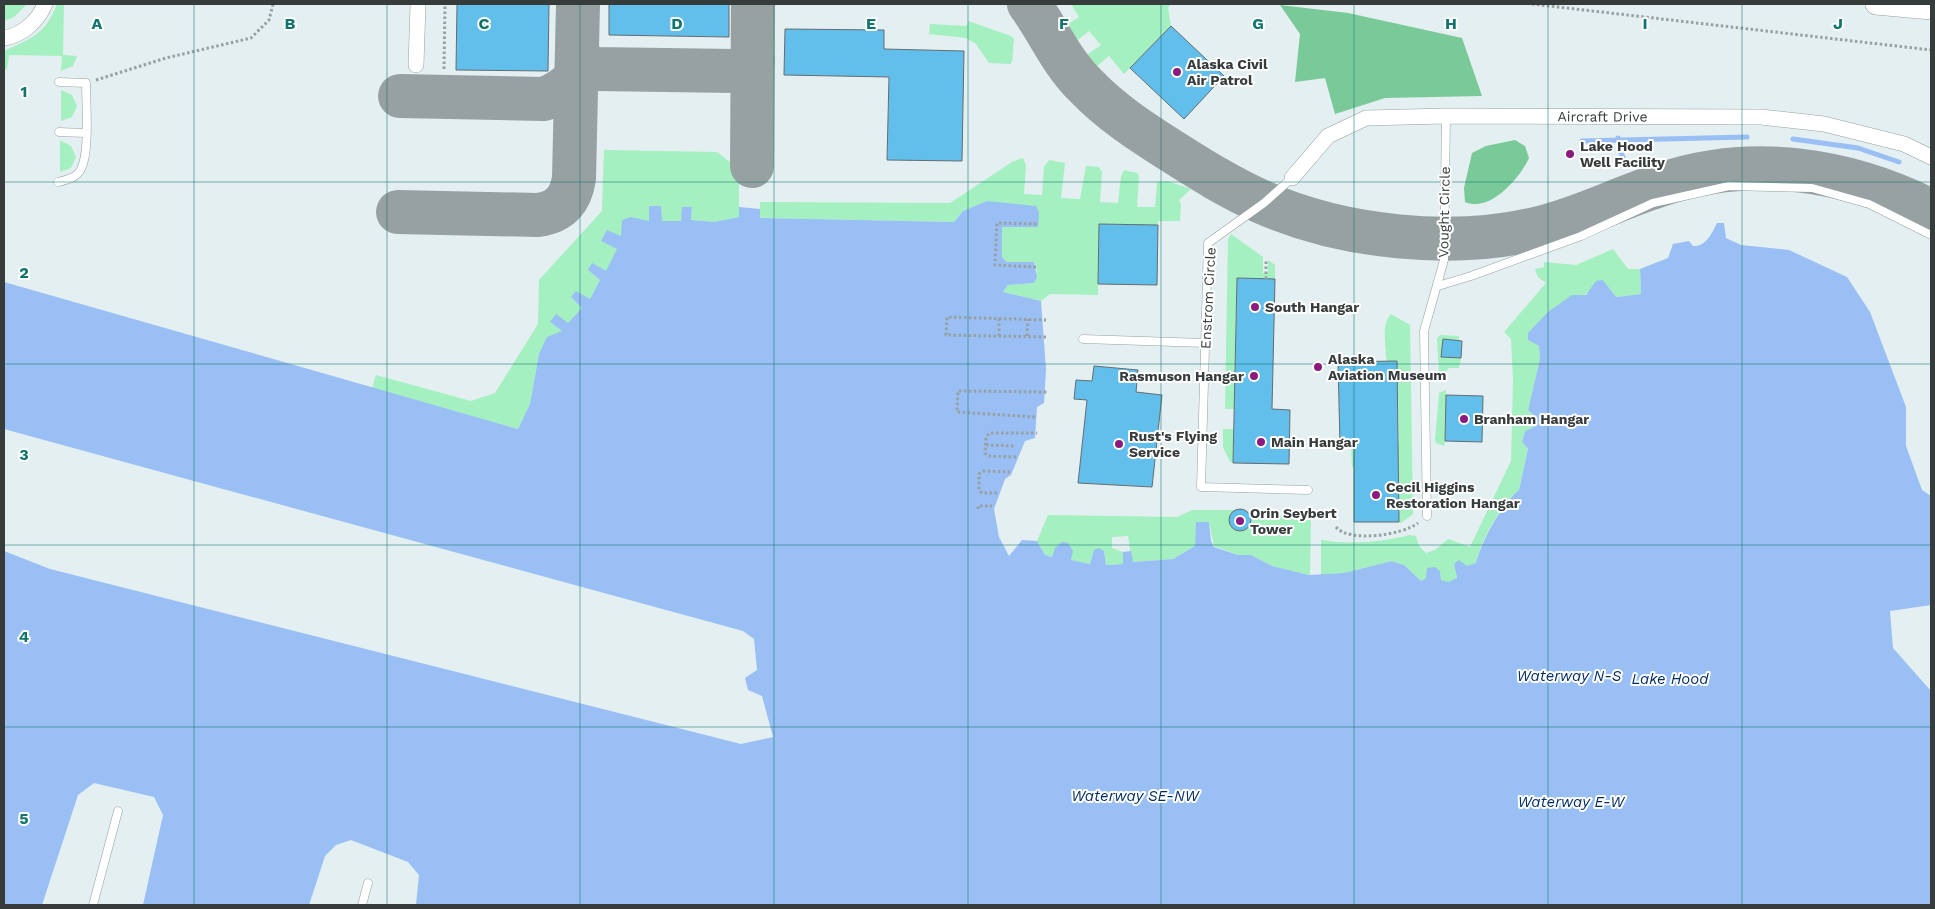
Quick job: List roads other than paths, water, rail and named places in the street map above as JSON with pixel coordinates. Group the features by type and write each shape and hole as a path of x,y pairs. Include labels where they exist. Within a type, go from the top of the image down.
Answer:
{"street":[{"path":"4,38 28,28 40,15 45,4"},
{"path":"416,65 418,4"},
{"path":"1876,4 1931,9"},
{"name":"Aircraft Drive","path":"1292,178 1328,136 1366,118 1446,116 1761,117 1824,124 1904,144 1931,157"}],"lane":[{"path":"58,182 70,179 81,171 85,156 86,83 59,82"},
{"name":"Vought Circle","path":"1426,516 1424,331 1444,260 1446,116"},
{"path":"59,132 85,133"},
{"name":"Enstrom Circle","path":"1292,178 1264,203 1208,243 1201,487 1308,490"},
{"path":"1438,286 1471,276 1580,236 1653,203 1729,186 1812,188 1870,204 1931,235"},
{"path":"1083,340 1205,344"},
{"path":"93,905 118,811"},
{"path":"362,905 368,884"}],"water":[{"name":"Lake Hood","path":"987,201 1036,206 1039,212 1038,227 1002,227 1002,257 1007,262 1034,262 1037,277 1034,283 1008,285 1003,292 1041,301 1046,370 1044,403 1037,407 1035,438 1025,441 1011,475 1005,479 994,509 999,537 1009,556 1022,540 1037,541 1045,555 1052,557 1055,548 1062,542 1068,543 1073,551 1071,560 1090,564 1094,550 1099,548 1104,551 1106,565 1123,564 1123,552 1131,551 1133,562 1173,559 1195,546 1196,522 1209,522 1211,541 1214,547 1238,555 1251,555 1272,566 1309,575 1344,573 1392,561 1404,565 1421,581 1426,578 1427,568 1435,567 1440,571 1441,580 1449,582 1457,578 1454,564 1459,560 1467,566 1476,563 1482,545 1499,513 1519,490 1528,449 1522,442 1525,431 1536,426 1536,417 1528,410 1540,359 1539,346 1528,340 1528,333 1548,312 1572,295 1586,295 1596,281 1603,280 1616,297 1641,294 1640,269 1668,258 1673,244 1689,241 1693,246 1702,244 1708,239 1717,223 1724,223 1726,238 1741,245 1789,250 1847,277 1870,312 1906,407 1906,446 1922,490 1931,496 1931,605 1890,611 1893,648 1931,691 1931,905 416,905 419,875 408,862 351,840 336,845 325,856 309,905 143,905 163,815 154,797 94,783 78,795 42,905 4,905 4,551 50,569 741,744 773,737 762,696 748,690 745,678 757,670 754,639 743,631 4,429 4,282 518,429 530,404 539,354 547,337 562,331 550,322 556,314 568,323 582,308 571,297 576,291 590,299 600,280 588,270 592,263 606,271 617,249 601,241 607,230 621,236 622,220 631,217 649,221 649,206 661,206 662,221 681,221 682,207 692,207 691,220 714,222 739,217 739,207 760,209 760,218 954,222 963,211"}],"waterway":[{"path":"1582,141 1747,137"},
{"path":"1618,138 1619,148 1625,162"},
{"path":"1793,139 1858,148 1899,162"}],"place":[{"name":"Alaska Civil Air Patrol","path":"1177,72"},
{"name":"Lake Hood Well Facility","path":"1570,154"},
{"name":"South Hangar","path":"1255,307"},
{"name":"Alaska Aviation Museum","path":"1318,367"},
{"name":"Rasmuson Hangar","path":"1254,376"},
{"name":"Branham Hangar","path":"1464,419"},
{"name":"Main Hangar","path":"1261,442"},
{"name":"Rust's Flying Service","path":"1119,444"},
{"name":"Cecil Higgins Restoration Hangar","path":"1376,495"},
{"name":"Orin Seybert Tower","path":"1240,521"}],"water label":[{"name":"Waterway N-S","path":"1569,676"},
{"name":"Waterway SE-NW","path":"1135,796"},
{"name":"Waterway E-W","path":"1571,802"}]}
